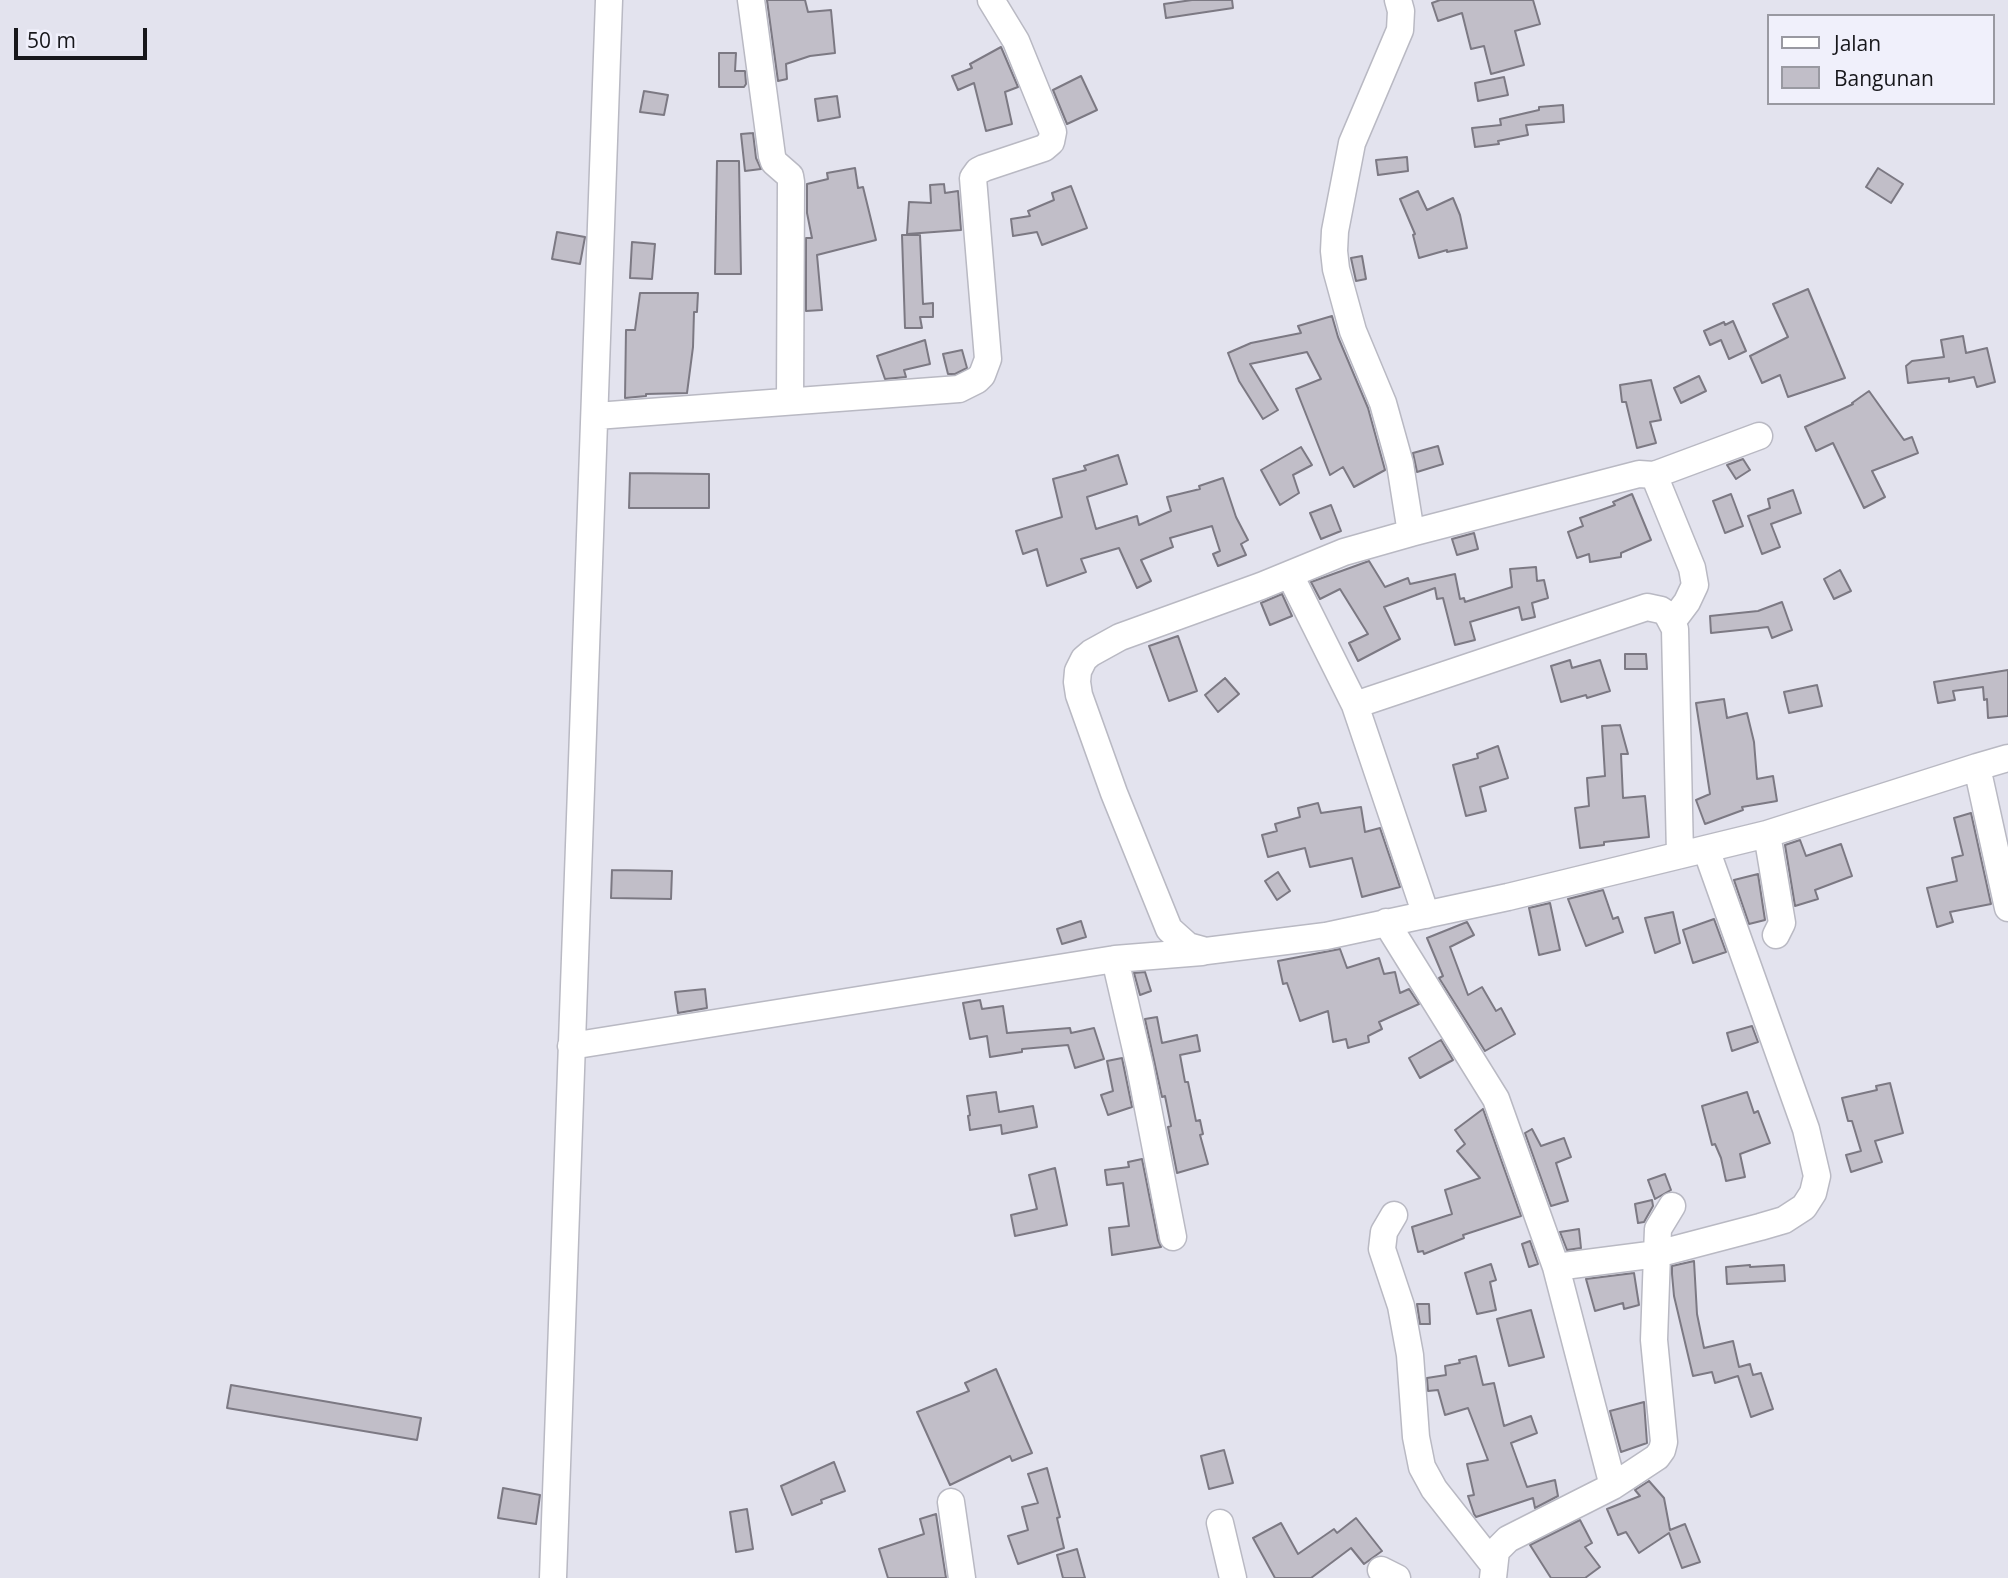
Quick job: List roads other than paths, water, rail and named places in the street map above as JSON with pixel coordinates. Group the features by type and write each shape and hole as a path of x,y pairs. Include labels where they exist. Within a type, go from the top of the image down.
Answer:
{"street":[{"path":"553,1578 609,0"},
{"path":"751,0 772,156 774,162 790,176 791,182 789,401"},
{"path":"596,416 959,389 972,385 982,375 988,359 972,182 975,174 984,168 1044,148 1051,142 1054,132 1016,41 990,0"},
{"path":"1398,0 1401,11 1400,30 1352,143 1335,232 1334,251 1341,290 1353,331 1383,403 1400,464 1411,533"},
{"path":"1206,951 1188,946 1177,938 1161,913 1083,708 1077,682 1078,671 1084,659 1120,637 1290,575 1344,552 1639,474 1654,475 1759,436"},
{"path":"1654,475 1692,568 1695,585 1687,602 1672,622"},
{"path":"1290,575 1355,705 1426,915"},
{"path":"1355,705 1647,607 1661,610 1672,622 1676,647 1680,855"},
{"path":"571,1046 1115,959 1326,936 1767,834 2008,758"},
{"path":"1977,767 2008,908"},
{"path":"1767,834 1782,923 1776,935"},
{"path":"1556,1267 1657,1254 1784,1220 1804,1207 1813,1193 1817,1176 1806,1129 1706,849"},
{"path":"1386,922 1491,1088 1556,1267 1613,1486"},
{"path":"1115,959 1140,1068 1173,1237"},
{"path":"1493,1571 1496,1552 1508,1539 1613,1486 1657,1457 1664,1446 1654,1340 1658,1229 1672,1206"},
{"path":"1394,1215 1384,1232 1382,1249 1401,1306 1410,1355 1416,1437 1422,1467 1434,1489 1493,1571"},
{"path":"951,1502 962,1578"},
{"path":"1220,1523 1233,1578"}]}
